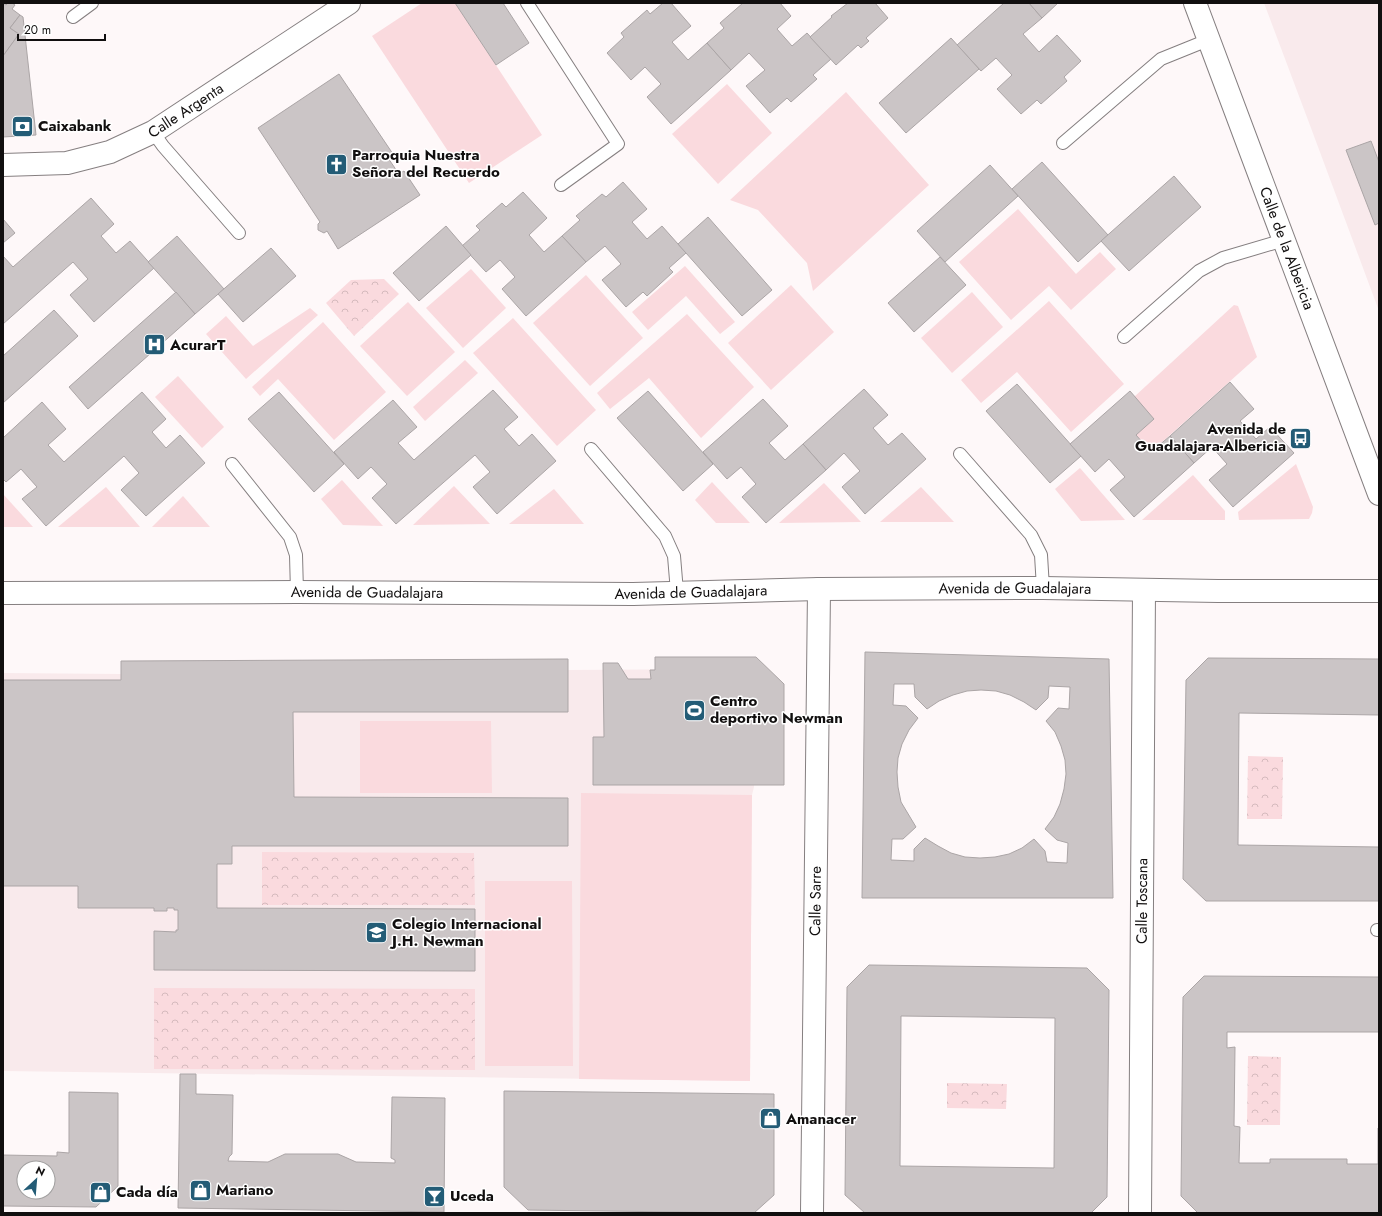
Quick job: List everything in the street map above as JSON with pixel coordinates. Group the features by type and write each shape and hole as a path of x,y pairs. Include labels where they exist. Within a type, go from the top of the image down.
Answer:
{"street":[{"name":"Calle Argenta","path":"3,165 67,163 110,152 153,132 349,3"},
{"name":"Calle de la Albericia","path":"1195,3 1379,494"},
{"name":"Avenida de Guadalajara","path":"3,593 298,592 633,594 819,589 1043,588 1379,591"},
{"name":"Calle Sarre","path":"812,1213 819,589"},
{"name":"Calle Toscana","path":"1140,1213 1144,590"}],"lane":[{"path":"73,17 92,3"},
{"path":"527,3 618,144 561,185"},
{"path":"1063,143 1160,59 1208,40"},
{"path":"153,132 163,146 239,233"},
{"path":"1124,337 1199,271 1223,258 1284,240"},
{"path":"591,449 665,536 674,556 677,592"},
{"path":"960,454 1031,535 1041,555 1043,588"},
{"path":"232,464 290,537 296,556 298,592"}],"shaded area":[{"path":"1264,3 1379,3 1379,311 1311,128"},
{"name":"Colegio Internacional J.H. Newman","path":"568,659 568,670 722,669 755,689 754,787 752,795 750,1081 3,1071 3,673 121,674 121,661"}],"green space":[{"path":"422,3 455,3 542,135 469,183 372,36"},
{"path":"727,84 772,133 718,184 672,134"},
{"path":"846,92 929,185 813,291 807,263 758,210 730,200"},
{"path":"1018,209 1076,274 1100,252 1116,269 1071,310 1049,286 1011,320 959,262"},
{"path":"685,266 735,322 720,334 686,296 648,330 632,312"},
{"path":"471,269 506,308 463,348 426,308"},
{"path":"586,275 643,338 590,386 533,323"},
{"path":"384,279 399,294 354,336 326,303 351,280"},
{"path":"791,285 834,332 771,390 728,343"},
{"path":"972,292 1003,327 952,373 921,338"},
{"path":"1049,301 1124,384 1071,432 1017,372 981,403 961,380"},
{"path":"408,302 455,352 407,396 360,346"},
{"path":"1234,305 1238,306 1257,357 1151,452 1136,435 1154,419 1134,397"},
{"path":"310,308 318,315 246,379 206,334 226,316 253,346"},
{"path":"687,314 754,387 701,438 649,378 610,409 597,393"},
{"path":"513,318 596,410 557,446 473,353"},
{"path":"323,322 386,392 334,440 278,379 260,396 252,387"},
{"path":"465,360 478,373 425,421 413,407"},
{"path":"178,376 224,427 202,448 155,397"},
{"path":"1296,464 1313,507 1309,519 1239,520 1238,512"},
{"path":"1080,468 1125,520 1081,521 1055,489"},
{"path":"1193,475 1225,511 1225,520 1142,520"},
{"path":"342,480 383,526 343,525 321,499"},
{"path":"712,482 750,523 716,523 695,500"},
{"path":"824,483 861,522 779,523"},
{"path":"454,486 490,524 413,525"},
{"path":"106,487 140,527 58,527"},
{"path":"921,487 954,522 880,522"},
{"path":"554,489 584,524 509,524"},
{"path":"3,494 33,527 3,527"},
{"path":"183,496 210,527 152,527"},
{"path":"360,721 491,721 492,793 360,793"},
{"path":"1248,756 1283,757 1282,819 1247,819"},
{"path":"581,793 752,795 750,1081 579,1079"},
{"path":"262,852 474,853 475,905 262,905"},
{"path":"485,881 572,881 573,1066 485,1066"},
{"path":"154,988 475,989 475,1070 154,1069"},
{"path":"1248,1056 1281,1057 1280,1125 1247,1125"},
{"path":"947,1083 1007,1084 1006,1109 947,1108"}],"building":[{"path":"3,3 6,5 8,3 12,3 15,5 12,9 20,15 10,28 19,34 3,56"},
{"path":"455,3 503,3 529,43 496,65"},
{"path":"663,3 671,3 691,26 672,42 688,60 707,43 731,70 671,124 647,97 661,84 645,67 631,80 607,53 624,37 621,33 647,10 650,14"},
{"path":"743,3 780,3 791,16 777,29 792,46 807,33 831,59 813,75 817,79 791,102 787,98 770,113 746,86 765,70 749,53 731,70 707,43 724,28 720,23"},
{"path":"848,3 875,3 888,18 866,38 869,41 861,48 858,45 836,65 810,37 832,17 831,16"},
{"path":"1004,3 1029,3 1042,18 1023,34 1039,52 1057,35 1081,61 1064,77 1067,81 1041,104 1037,100 1021,114 997,89 1012,75 996,58 981,71 957,45"},
{"path":"1029,3 1058,3 1042,18"},
{"path":"20,15 23,17 36,135 3,137 3,56 19,34 10,28"},
{"path":"951,38 979,69 906,133 879,103"},
{"name":"Parroquia Nuestra Señora del Recuerdo","path":"339,74 393,154 388,158 399,174 404,171 420,195 338,249 327,231 324,233 318,230 318,224 320,222 258,128"},
{"path":"1371,141 1379,162 1379,223 1375,225 1346,150"},
{"path":"1042,162 1108,235 1078,262 1012,189"},
{"path":"990,165 1018,196 945,262 917,231"},
{"path":"1174,176 1201,207 1129,271 1101,241"},
{"path":"623,182 647,209 632,222 647,239 662,226 686,253 669,268 673,272 647,296 643,292 626,307 602,280 621,264 605,246 586,262 562,236 580,220 576,216 602,194 606,197"},
{"path":"523,192 547,218 529,235 544,252 562,236 586,262 526,316 502,289 515,277 500,260 486,272 462,246 480,230 476,226 502,203 506,207"},
{"path":"91,198 114,224 101,236 116,253 130,241 154,268 94,322 70,295 88,279 73,262 3,324 3,256 13,267"},
{"path":"708,217 772,290 742,316 678,244"},
{"path":"3,219 15,233 3,243"},
{"path":"446,226 471,255 419,301 393,273"},
{"path":"177,236 224,289 195,314 148,262"},
{"path":"271,248 296,276 243,322 218,294"},
{"path":"940,257 966,285 914,332 888,303"},
{"path":"176,292 195,314 88,409 69,387"},
{"path":"54,310 78,336 3,403 3,356"},
{"path":"1230,382 1254,409 1240,421 1256,439 1270,427 1294,453 1233,507 1209,480 1227,464 1212,447 1194,463 1170,436"},
{"path":"1017,384 1081,456 1050,483 986,411"},
{"path":"864,389 888,415 873,428 888,445 902,433 926,459 865,514 842,487 860,471 844,453 826,470 803,444"},
{"path":"493,390 518,417 504,429 519,446 532,434 556,461 497,514 473,487 490,472 475,455 396,524 372,498 387,484 371,467 358,479 334,452 393,400 417,427 398,443 414,460"},
{"path":"648,391 713,464 683,491 617,418"},
{"path":"1130,391 1154,419 1136,435 1151,452 1170,436 1194,463 1134,517 1110,490 1125,477 1109,459 1095,472 1070,444"},
{"path":"142,392 166,419 152,432 166,448 180,435 205,463 146,516 121,490 139,473 124,456 46,526 22,499 37,487 21,469 6,482 3,479 3,438 42,402 66,429 48,445 64,462"},
{"path":"279,392 344,464 314,492 248,419"},
{"path":"763,399 788,426 769,443 785,460 803,444 826,470 766,523 742,497 756,484 741,467 727,479 703,452"},
{"path":"865,652 1109,659 1113,898 862,898","holes":["894,684 914,684 915,697 927,709 939,701 953,695 967,691 981,690 996,691 1010,695 1036,710 1048,698 1049,686 1070,687 1069,709 1058,708 1046,721 1055,732 1061,746 1065,760 1066,774 1060,804 1054,817 1045,829 1057,840 1068,843 1067,863 1047,862 1045,851 1034,839 1022,848 1009,854 980,858 965,857 951,853 925,838 914,849 914,861 891,860 892,839 903,839 916,827 901,802 897,772 898,758 902,744 909,730 918,718 906,706 893,705"]},
{"name":"Centro deportivo Newman","path":"655,657 756,657 784,684 784,785 593,785 593,737 604,737 603,663 618,663 628,679 651,679 650,670 655,670"},
{"path":"1208,658 1379,659 1379,715 1239,713 1238,845 1379,847 1379,901 1206,901 1183,879 1186,680"},
{"path":"568,659 568,712 293,712 294,797 568,798 568,846 232,846 232,864 217,864 217,908 475,909 475,971 154,970 154,931 176,932 176,930 178,930 178,910 174,910 174,908 167,908 167,911 154,911 154,908 78,908 78,886 3,886 3,680 121,680 121,661"},
{"path":"869,965 1087,968 1109,990 1107,1197 1091,1213 865,1213 845,1195 847,987","holes":["901,1016 1055,1018 1054,1168 900,1166"]},
{"path":"1204,976 1379,977 1379,1032 1227,1032 1227,1048 1235,1047 1234,1126 1240,1127 1239,1163 1270,1163 1270,1159 1347,1159 1347,1164 1378,1164 1379,1127 1379,1213 1198,1213 1181,1196 1183,997"},
{"path":"180,1074 196,1074 196,1094 233,1095 232,1154 228,1161 268,1162 285,1154 338,1154 356,1162 395,1163 395,1160 391,1158 392,1097 445,1098 444,1212 178,1208"},
{"path":"504,1091 774,1094 774,1195 754,1213 528,1210 504,1187"},
{"path":"69,1092 118,1093 118,1186 96,1207 3,1206 3,1155 57,1156 57,1152 69,1153"}],"place":[{"name":"Caixabank","path":"22,126"},
{"name":"Parroquia Nuestra Señora del Recuerdo","path":"337,164"},
{"name":"AcurarT","path":"154,345"},
{"name":"Avenida de Guadalajara-Albericia","path":"1301,438"},
{"name":"Centro deportivo Newman","path":"694,710"},
{"name":"Colegio Internacional J.H. Newman","path":"377,933"},
{"name":"Amanacer","path":"770,1119"},
{"name":"Mariano","path":"201,1190"},
{"name":"Cada día","path":"100,1192"},
{"name":"Uceda","path":"434,1196"}]}
